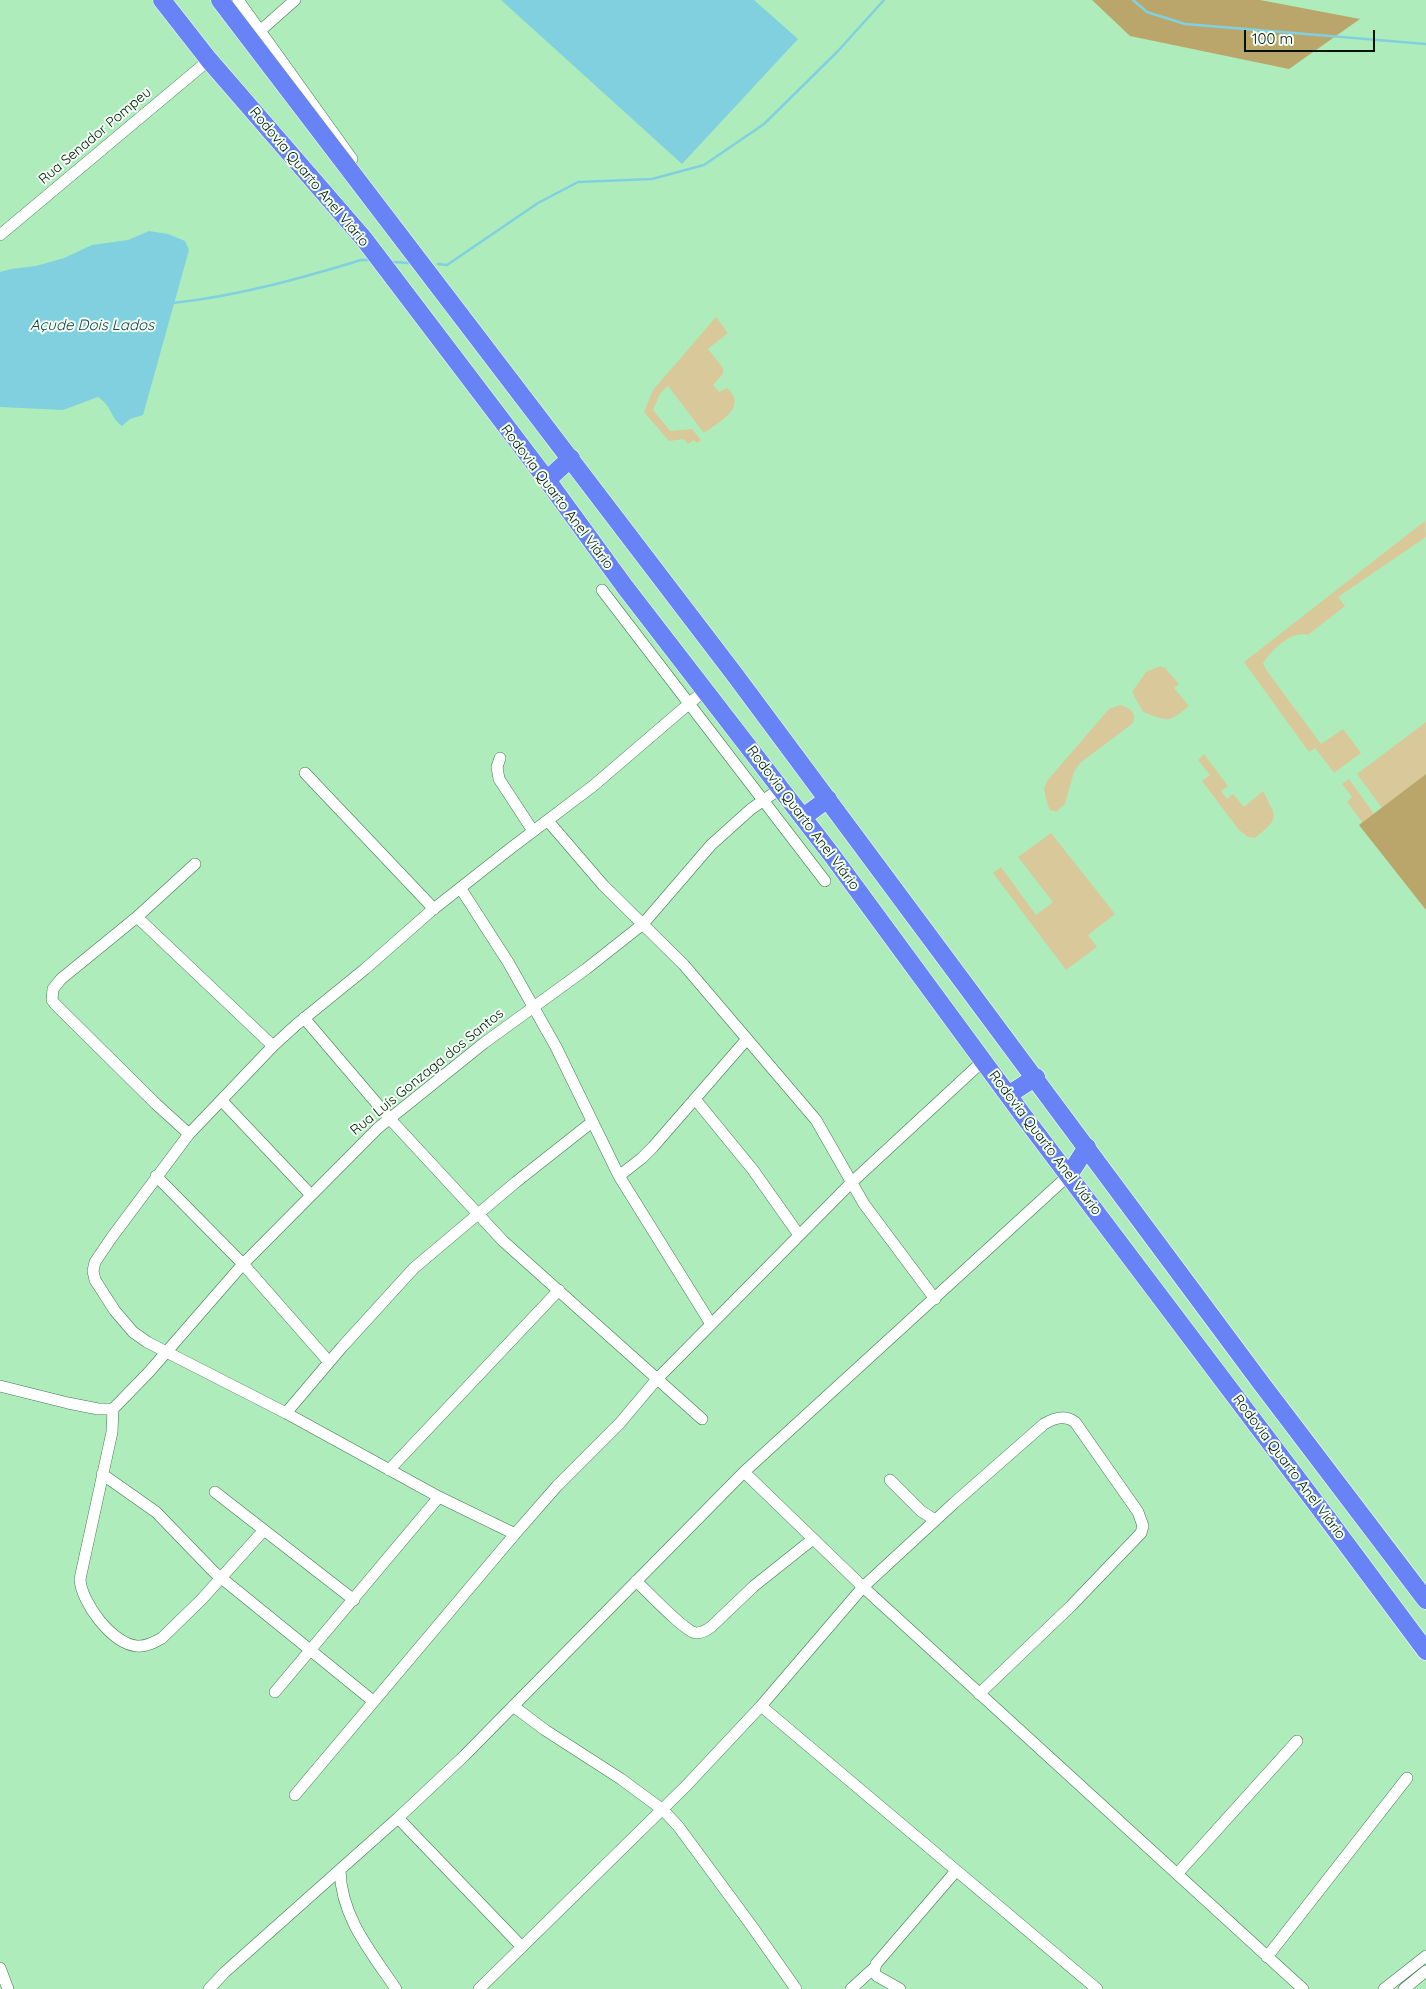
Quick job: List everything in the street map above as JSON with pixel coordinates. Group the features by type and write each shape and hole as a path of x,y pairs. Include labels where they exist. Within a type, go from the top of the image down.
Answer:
{"highway":[{"name":"Rodovia Quarto Anel Viário","path":"162,0 209,60 364,239 547,480 625,587 803,817 983,1062 1426,1651"},
{"name":"Rodovia Quarto Anel Viário","path":"220,0 828,799 1036,1077 1261,1383 1426,1600"},
{"path":"547,480 570,458"},
{"path":"803,817 828,799"},
{"path":"1008,1095 1036,1077"},
{"path":"1069,1175 1087,1147"}],"street":[{"path":"238,0 413,247 430,274"},
{"path":"260,30 294,0"},
{"name":"Rua Senador Pompeu","path":"0,235 209,60"},
{"path":"602,590 825,880"},
{"path":"515,1534 439,1497 286,1413 165,1352 133,1332 108,1303 95,1280 93,1271 102,1252 156,1176 189,1134 273,1046 434,909 600,780 705,690"},
{"path":"500,758 497,767 499,779 533,832"},
{"path":"305,773 434,909"},
{"name":"Rua Luís Gonzaga dos Santos","path":"113,1409 243,1264 362,1144 390,1118 484,1043 643,924 711,845 763,800 781,788"},
{"path":"548,821 603,885 684,964 816,1120 851,1183 885,1235 935,1299"},
{"path":"189,1134 156,1104 52,1000 53,989 61,979 137,917 195,864"},
{"path":"461,889 508,962 534,1007 571,1076 619,1176 711,1324"},
{"path":"137,917 273,1046"},
{"path":"304,1018 390,1118 504,1241 702,1418"},
{"path":"619,1176 642,1158 747,1039"},
{"path":"295,1795 515,1534 568,1475 620,1423 657,1379 851,1183 983,1062"},
{"path":"695,1098 753,1170 799,1235"},
{"path":"222,1101 311,1195"},
{"path":"286,1413 329,1362 414,1268 592,1122"},
{"path":"209,1989 225,1972 398,1818 513,1706 744,1472 1069,1175"},
{"path":"156,1176 243,1264 329,1362"},
{"path":"389,1470 559,1290"},
{"path":"0,1386 98,1409 113,1409 112,1432 82,1570 80,1590 110,1633 119,1639 138,1647 154,1642 172,1629 264,1530"},
{"path":"479,1989 663,1810 761,1706 863,1587 1044,1424 1051,1420 1066,1418 1075,1422 1141,1519 1143,1526 1141,1533 1071,1606 979,1694"},
{"path":"744,1472 863,1587 1303,1989"},
{"path":"102,1474 162,1518 221,1578 373,1701"},
{"path":"890,1480 921,1511 936,1520"},
{"path":"215,1492 354,1600"},
{"path":"275,1692 439,1497"},
{"path":"636,1581 685,1627 696,1633 704,1632 754,1586 813,1539"},
{"path":"513,1706 545,1730 621,1779 663,1810 678,1826 796,1989"},
{"path":"761,1706 1097,1989"},
{"path":"1177,1874 1297,1741"},
{"path":"1267,1956 1407,1778"},
{"path":"398,1818 522,1946"},
{"path":"340,1870 344,1900 350,1918 396,1989"},
{"path":"851,1989 874,1968 956,1871"},
{"path":"1384,1989 1426,1956"},
{"path":"0,1968 8,1989"},
{"path":"874,1968 877,1976 900,1989"},
{"path":"1404,1989 1426,1971"}],"shaded area":[{"path":"1092,0 1260,0 1360,19 1289,69 1130,36"},
{"path":"716,317 728,333 708,349 723,368 723,374 713,385 719,392 727,388 733,395 735,402 733,408 724,419 704,433 668,386 660,394 653,410 670,431 692,429 701,440 697,443 694,440 688,444 684,439 669,441 644,412 653,390"},
{"path":"1425,521 1426,537 1338,597 1345,606 1308,635 1295,635 1282,642 1263,663 1321,744 1343,729 1361,753 1334,773 1315,748 1309,752 1244,662"},
{"path":"1160,666 1165,668 1179,684 1174,688 1189,706 1176,716 1168,719 1143,712 1132,692 1146,672"},
{"path":"1120,705 1134,714 1132,724 1080,763 1074,772 1065,804 1056,812 1050,810 1044,789 1047,781 1109,709"},
{"path":"1426,722 1426,774 1382,808 1357,774"},
{"path":"1204,754 1228,786 1221,791 1227,799 1233,794 1244,807 1263,791 1274,817 1269,826 1255,838 1248,837 1239,830 1202,781 1210,775 1198,760"},
{"path":"1426,774 1426,910 1359,825"},
{"path":"1349,779 1374,814 1363,823 1347,802 1352,797 1342,784"},
{"path":"1051,833 1115,914 1088,935 1097,947 1066,970 993,873 1001,867 1036,915 1053,902 1018,857"}],"water":[{"path":"501,0 754,0 798,39 682,164"},
{"name":"Açude Dois Lados","path":"149,231 168,234 185,241 189,250 143,415 130,419 122,426 115,420 106,405 98,397 63,410 0,407 0,272 36,266 64,258 92,245 128,240"}],"waterway":[{"path":"438,264 447,265 538,203 578,182 652,179 704,165 764,124 838,51 884,0"},
{"path":"1133,0 1147,12 1185,24 1426,44"},
{"path":"173,303 244,291 361,260 369,260"},
{"path":"393,262 409,263"}]}
